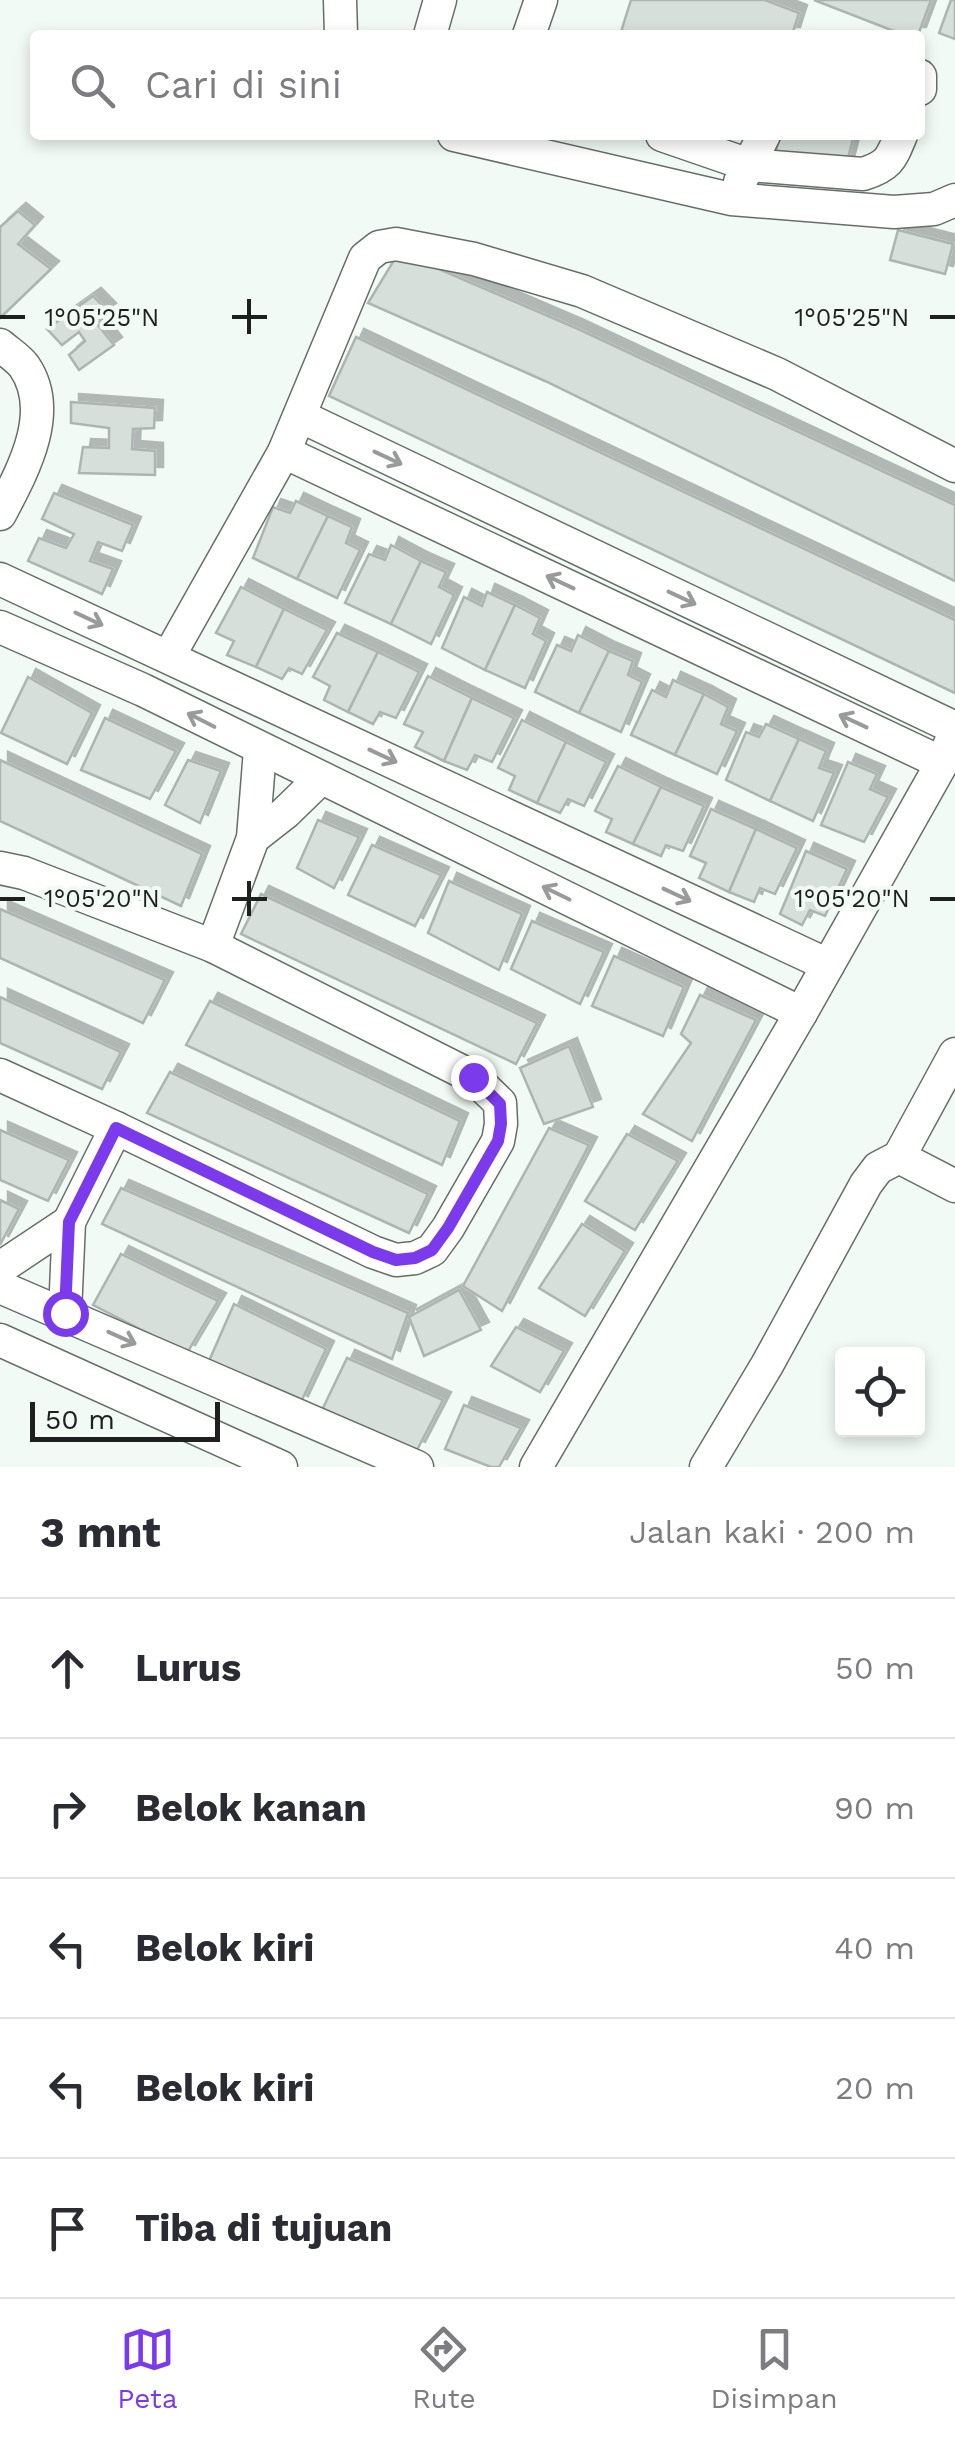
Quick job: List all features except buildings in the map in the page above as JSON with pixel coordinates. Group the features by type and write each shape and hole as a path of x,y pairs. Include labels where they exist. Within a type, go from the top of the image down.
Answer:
{"street":[{"path":"340,0 341,30"},
{"path":"431,30 440,0"},
{"path":"531,30 540,0"},
{"path":"476,140 731,199 894,212 934,209 955,200"},
{"path":"676,140 749,165 863,174 879,169 891,159 899,140"},
{"path":"731,199 762,140"},
{"path":"169,656 284,452 365,258 379,246 396,244 474,259 582,291 777,374 955,466"},
{"path":"0,346 22,364 38,398 31,444 0,514"},
{"path":"300,416 955,730 942,763 828,965 536,1467"},
{"path":"284,452 942,763"},
{"path":"0,579 828,965"},
{"path":"0,627 143,690 801,1012"},
{"path":"213,946 253,838 260,750"},
{"path":"253,838 321,778"},
{"path":"0,868 213,946 473,1077 500,1104 501,1124 498,1141 432,1250 415,1258 396,1260 0,1075"},
{"path":"706,1467 866,1184 878,1168 899,1156 955,1054"},
{"path":"65,1313 69,1222 116,1128"},
{"path":"899,1156 955,1186"},
{"path":"0,1268 69,1222"},
{"path":"0,1286 417,1467"},
{"path":"0,1340 281,1467"}],"route":[{"path":"65,1313 69,1222 116,1128 373,1252 396,1260 415,1258 432,1250 448,1228 498,1141 500,1104 473,1077"}]}
